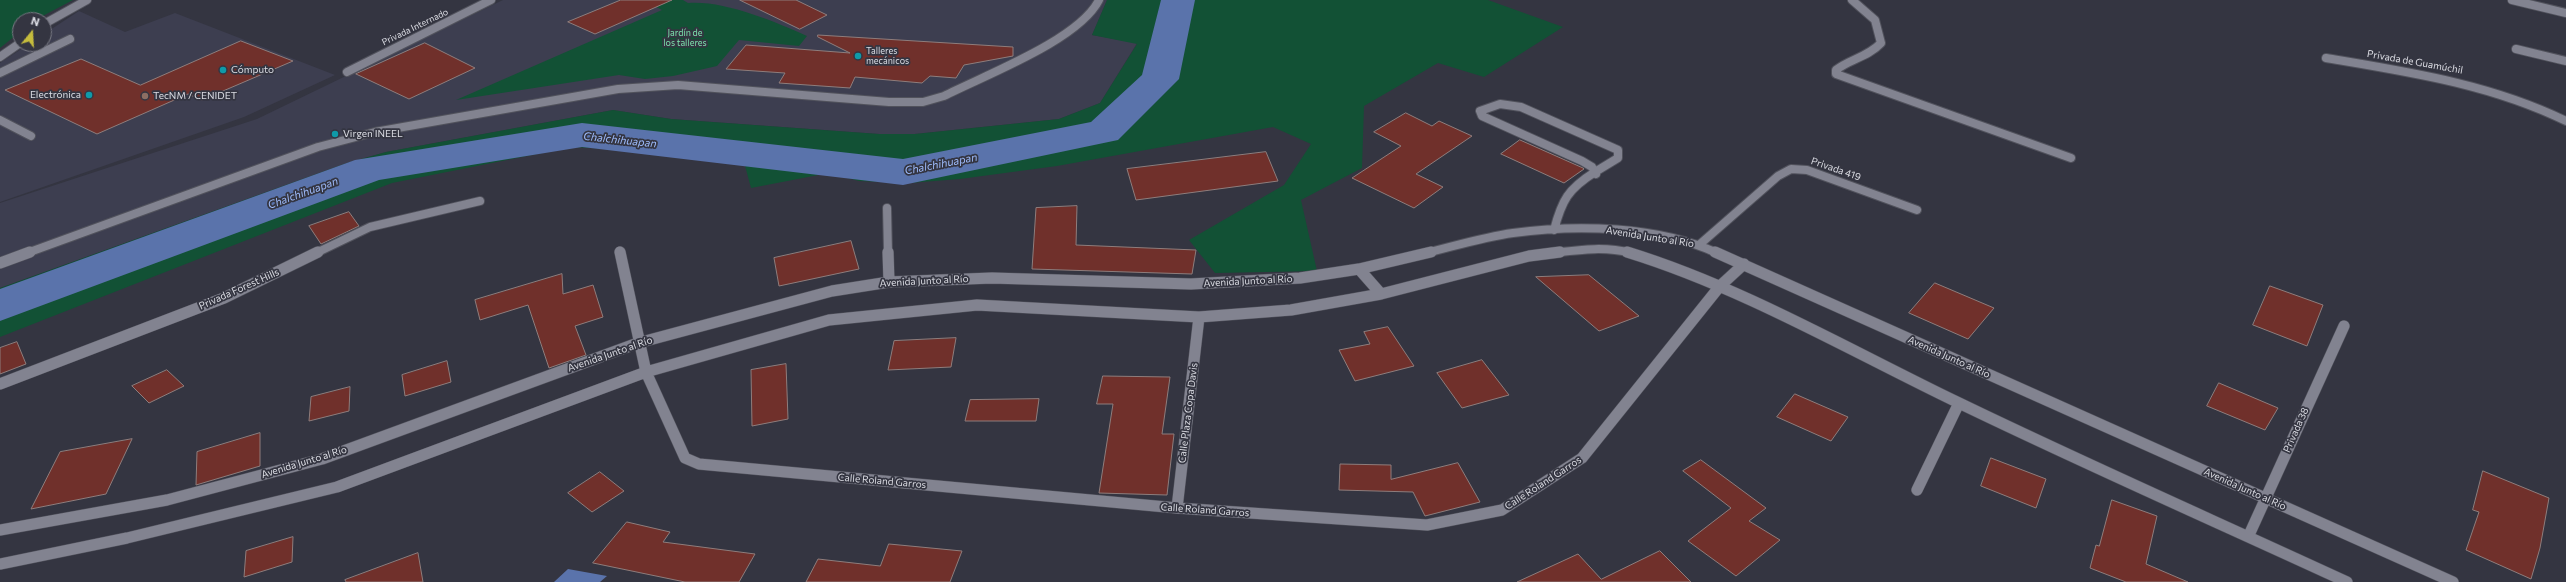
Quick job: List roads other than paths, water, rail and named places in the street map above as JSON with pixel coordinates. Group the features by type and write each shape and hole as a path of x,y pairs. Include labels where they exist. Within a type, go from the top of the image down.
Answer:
{"street":[{"path":"52,20 87,0"},
{"name":"Privada Internado","path":"348,72 491,0"},
{"path":"0,263 318,146 375,132 618,89 678,85 889,102 923,102 944,96 1067,35 1088,18 1099,0"},
{"path":"1852,0 1875,20 1881,43 1861,59 1839,66 1836,70 1836,74 2071,158"},
{"path":"2512,0 2566,13"},
{"path":"0,73 70,39"},
{"path":"0,57 12,48"},
{"path":"2516,49 2566,61"},
{"name":"Privada de Guamúchil","path":"2326,58 2462,81 2551,112 2566,121"},
{"path":"1554,230 1564,200 1572,188 1596,174 1618,158 1618,150 1521,107 1506,103 1494,104 1480,111 1482,116 1582,161 1592,167 1596,174"},
{"path":"0,120 31,136"},
{"name":"Privada 419","path":"1699,245 1778,176 1791,169 1807,170 1918,210"},
{"name":"Privada Forest Hills","path":"0,384 224,298 370,227 480,201"},
{"path":"887,208 889,282"},
{"name":"Avenida Junto al Río","path":"0,530 167,500 322,458 638,343 832,291 889,282 992,278 1191,284 1300,278 1359,269 1512,233 1554,230 1618,229 1699,245 1744,264 2453,582"},
{"name":"Avenida Junto al Río","path":"0,564 127,538 337,487 646,372 829,320 977,305 1199,317 1291,310 1381,294 1529,256 1586,249 1620,250 1676,267 1720,286 1959,403 2249,535 2347,582"},
{"name":"Calle Roland Garros","path":"620,252 638,343 646,372 685,458 699,464 1177,508 1427,525 1502,510 1582,458 1720,286 1744,264"},
{"path":"1359,269 1381,294"},
{"name":"Calle Plaza Copa Davis","path":"1177,508 1199,317"},
{"name":"Privada 38","path":"2249,535 2344,326"},
{"path":"1917,490 1959,403"}],"water":[{"path":"568,569 607,576 600,582 554,582"}],"waterway":[{"name":"Chalchihuapan","path":"0,306 370,169 582,135 903,172 1104,131 1160,79 1178,0"}],"place":[{"name":"Talleres mecánicos","path":"858,56"},
{"name":"Cómputo","path":"223,70"},
{"name":"Electrónica","path":"89,95"},
{"name":"TecNM / CENIDET","path":"145,96"},
{"name":"Virgen INEEL","path":"335,134"}],"park label":[{"name":"Jardín de los talleres","path":"685,38"}]}
